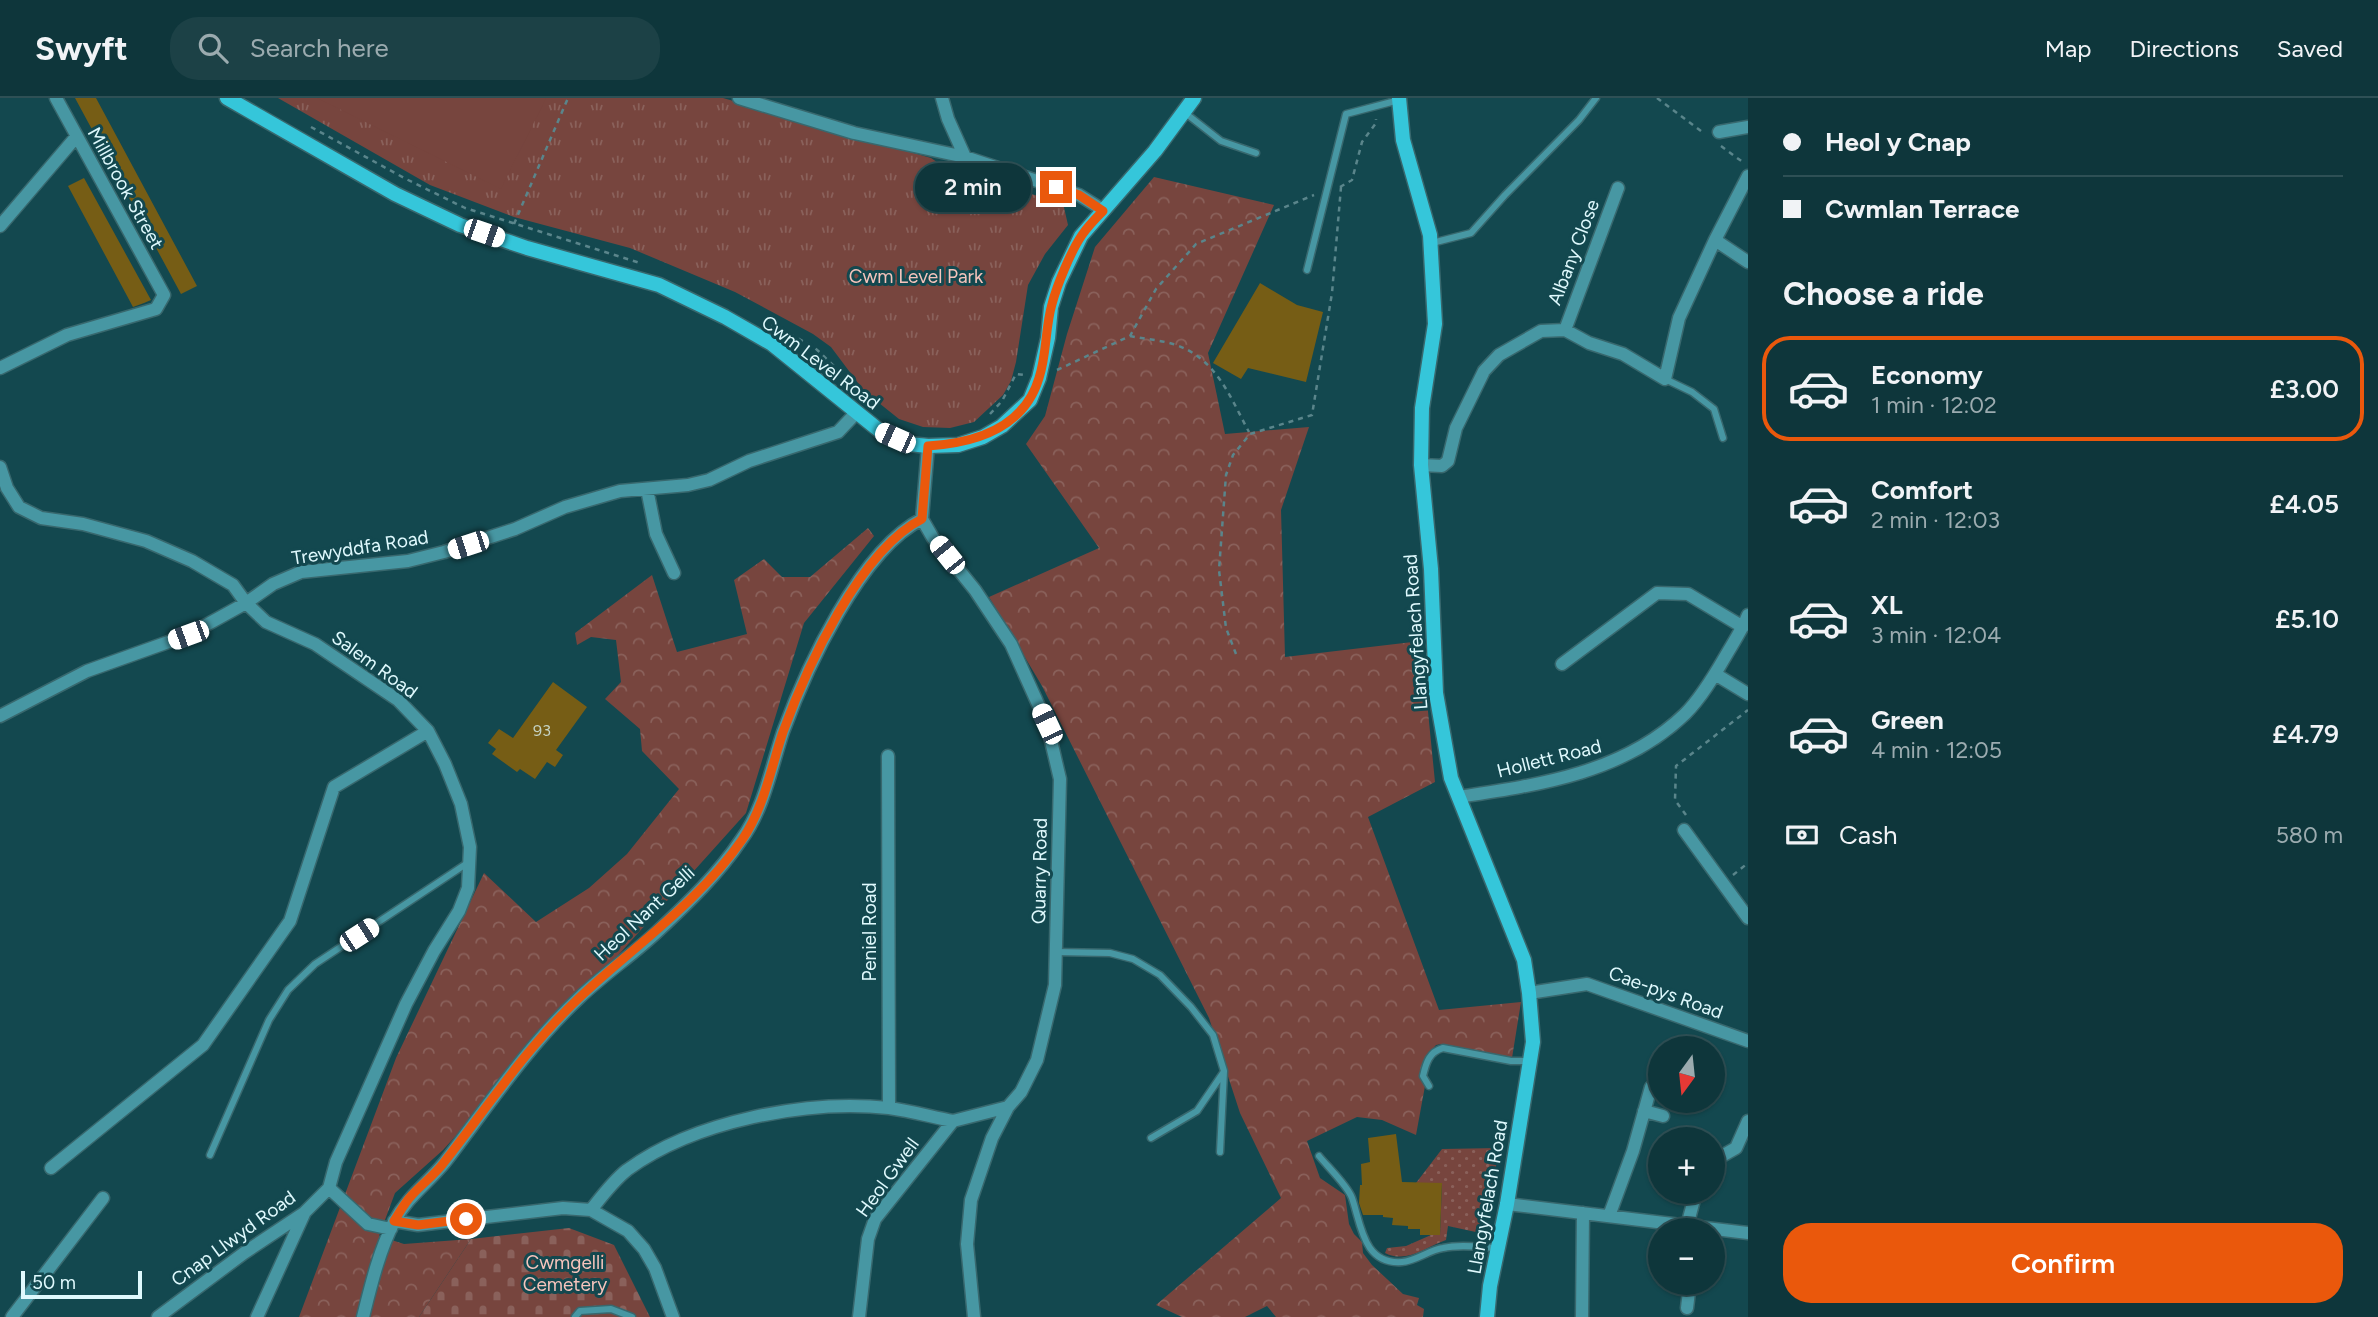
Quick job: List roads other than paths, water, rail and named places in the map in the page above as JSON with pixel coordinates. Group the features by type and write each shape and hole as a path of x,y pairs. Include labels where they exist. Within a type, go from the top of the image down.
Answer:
{"street":[{"name":"Millbrook Street","path":"0,368 67,335 156,309 164,295 56,98"},
{"name":"Cwm Level Road","path":"227,98 395,194 460,225 659,285 725,317 772,344 880,431 909,444 928,446 958,444 983,437 1002,426 1030,400 1039,378 1048,338 1051,307 1059,282 1081,236 1155,151 1194,98"},
{"path":"739,98 854,133 964,157 1079,195 1103,211"},
{"path":"943,98 948,119 964,157"},
{"name":"Llangyfelach Road","path":"1399,99 1403,140 1430,235 1435,324 1422,408 1421,465 1431,569 1436,693 1451,778 1524,960 1530,993 1533,1042 1507,1204 1490,1286 1487,1317"},
{"path":"1716,138 1748,127"},
{"path":"0,226 76,137"},
{"path":"1421,465 1442,466 1448,461 1456,428 1484,371 1499,355 1541,331 1565,330 1589,343 1623,354 1664,379 1679,318 1748,176"},
{"name":"Albany Close","path":"1565,330 1618,188"},
{"path":"1715,240 1748,262"},
{"name":"Trewyddfa Road","path":"0,716 87,671 188,635 246,603 273,584 301,572 408,561 515,529 565,507 620,491 688,485 709,480 749,461 838,432 856,413"},
{"path":"922,519 928,446"},
{"name":"Salem Road","path":"0,467 7,488 19,507 41,519 83,524 146,541 192,561 233,585 246,603 266,622 315,644 369,678 398,700 428,731 461,804 470,847 468,888 459,911 406,1004 333,1174 332,1192"},
{"path":"647,489 656,534 674,573"},
{"name":"Quarry Road","path":"922,519 1011,644 1047,724 1060,779 1055,985 1037,1060 1021,1092 1008,1107 992,1138 971,1200 967,1244 974,1317"},
{"name":"Heol Nant Gelli","path":"363,1317 382,1251 409,1197 443,1165 489,1101 578,998 659,930 699,890 742,839 755,817 783,732 824,640 866,572 905,527 922,519"},
{"path":"1562,664 1657,593 1688,594 1745,621"},
{"name":"Hollett Road","path":"1458,797 1574,776 1609,764 1649,743 1686,713 1715,674 1745,621"},
{"path":"1715,674 1748,694"},
{"path":"51,1168 203,1045 290,920 334,787 428,731"},
{"name":"Peniel Road","path":"888,756 889,1108"},
{"path":"1684,830 1748,918"},
{"name":"Cae-pys Road","path":"1530,993 1587,984 1748,1041"},
{"path":"1609,1216 1633,1151 1648,1097"},
{"path":"591,1210 606,1190 627,1170 668,1146 727,1124 780,1110 889,1108 953,1121 1008,1107"},
{"path":"1644,1111 1663,1116"},
{"name":"Heol Gwell","path":"859,1317 868,1239 875,1219 953,1121"},
{"path":"1725,1154 1736,1147 1748,1121"},
{"path":"332,1192 368,1224 418,1225 563,1208 591,1210 628,1231 644,1249 655,1268 673,1317"},
{"name":"Cnap Llwyd Road","path":"158,1317 243,1253 332,1192"},
{"path":"12,1317 103,1198"},
{"path":"1507,1204 1648,1222"},
{"path":"257,1317 304,1213"},
{"path":"1582,1317 1583,1213"},
{"path":"1725,1231 1748,1233"},
{"path":"1687,1308 1688,1295"}],"lane":[{"path":"1430,244 1471,233 1579,120 1596,98"},
{"path":"1307,270 1346,114 1399,99"},
{"path":"1184,112 1221,141 1256,153"},
{"path":"1664,379 1692,392 1714,409 1723,438"},
{"path":"210,1154 269,1020 288,990 315,964 469,862"},
{"path":"1056,952 1110,953 1133,959 1160,975 1191,1007 1213,1035 1224,1071 1220,1152"},
{"path":"1429,1086 1423,1076 1425,1066 1429,1056 1443,1048 1511,1061 1530,1061"},
{"path":"1151,1138 1197,1111 1224,1071"},
{"path":"1319,1156 1352,1196 1361,1233 1370,1249 1387,1261 1405,1262 1442,1248 1498,1248"},
{"path":"575,1317 580,1311 611,1309 632,1317"}],"park label":[{"name":"Cwm Level Park","path":"916,276"},
{"name":"Cwmgelli Cemetery","path":"565,1273"}]}
